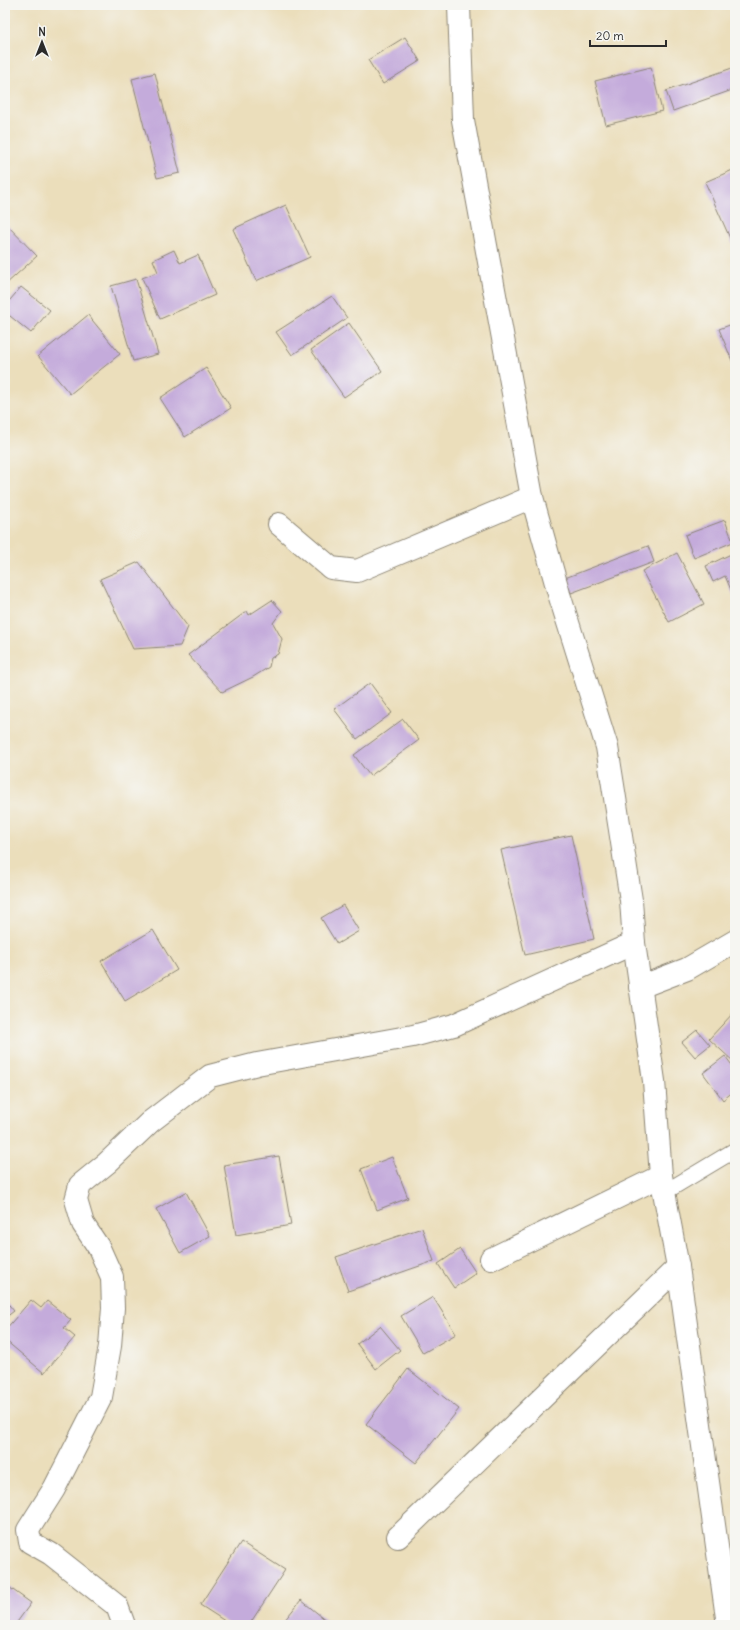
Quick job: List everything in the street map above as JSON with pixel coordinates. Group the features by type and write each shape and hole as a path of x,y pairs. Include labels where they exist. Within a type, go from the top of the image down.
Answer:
{"street":[{"path":"460,5 463,120 532,497 559,594 607,747 631,900 634,943 654,1081 663,1184 678,1267 728,1625"},
{"path":"279,524 331,568 357,571 532,497"},
{"path":"640,987 688,969 735,941"},
{"path":"124,1625 117,1606 50,1554 30,1542 28,1530 54,1489 101,1397 110,1346 113,1308 112,1277 99,1248 83,1224 76,1200 80,1185 107,1163 150,1122 210,1076 257,1064 413,1036 454,1025 634,943"},
{"path":"492,1259 663,1184"},
{"path":"398,1537 678,1267"}],"lane":[{"path":"663,1184 735,1150"}],"building":[{"path":"405,37 420,61 383,84 368,60"},
{"path":"651,67 662,111 606,125 595,81"},
{"path":"735,67 735,89 673,111 666,91"},
{"path":"155,73 180,173 157,178 132,79"},
{"path":"735,169 735,244 733,245 705,182"},
{"path":"286,205 310,257 256,281 233,229"},
{"path":"6,224 37,256 5,285 5,225"},
{"path":"174,250 180,263 198,255 215,295 160,319 142,278 158,272 153,260"},
{"path":"136,279 158,354 133,361 111,286"},
{"path":"21,287 50,310 31,333 5,312 5,306"},
{"path":"332,296 347,318 292,355 276,332"},
{"path":"88,315 120,354 70,394 38,356"},
{"path":"349,323 382,371 344,397 311,350"},
{"path":"735,323 735,368 719,329"},
{"path":"206,368 231,408 185,437 160,398"},
{"path":"725,520 733,542 694,558 685,535"},
{"path":"648,546 654,562 571,593 565,578"},
{"path":"677,553 704,604 669,622 642,571"},
{"path":"731,554 735,563 735,599 725,576 713,582 706,566"},
{"path":"139,562 188,627 180,646 133,649 100,579"},
{"path":"272,600 282,611 273,623 282,639 278,654 271,658 269,667 253,677 222,692 188,655 247,611 249,615"},
{"path":"370,683 392,713 357,739 334,709"},
{"path":"403,719 419,740 370,776 354,755"},
{"path":"571,835 594,939 525,955 501,850"},
{"path":"343,905 359,931 337,944 321,918"},
{"path":"153,930 177,970 125,1001 101,961"},
{"path":"735,1011 735,1060 734,1062 709,1039"},
{"path":"697,1030 710,1045 695,1057 682,1042"},
{"path":"725,1056 735,1069 735,1090 723,1100 703,1073"},
{"path":"279,1156 291,1225 236,1235 224,1165"},
{"path":"392,1157 408,1198 377,1210 361,1169"},
{"path":"186,1192 210,1236 180,1253 156,1209"},
{"path":"422,1228 434,1261 348,1291 336,1257"},
{"path":"460,1249 476,1273 454,1288 438,1264"},
{"path":"433,1297 456,1334 423,1353 401,1316"},
{"path":"5,1300 14,1311 5,1318"},
{"path":"31,1300 41,1308 47,1301 71,1320 64,1328 75,1337 44,1373 5,1340 5,1330"},
{"path":"380,1326 400,1350 376,1369 357,1344"},
{"path":"408,1369 459,1409 416,1463 366,1424"},
{"path":"241,1542 285,1570 249,1625 231,1625 200,1605"},
{"path":"6,1585 31,1603 15,1625 5,1620"},
{"path":"301,1600 332,1625 288,1625 284,1621"}]}
